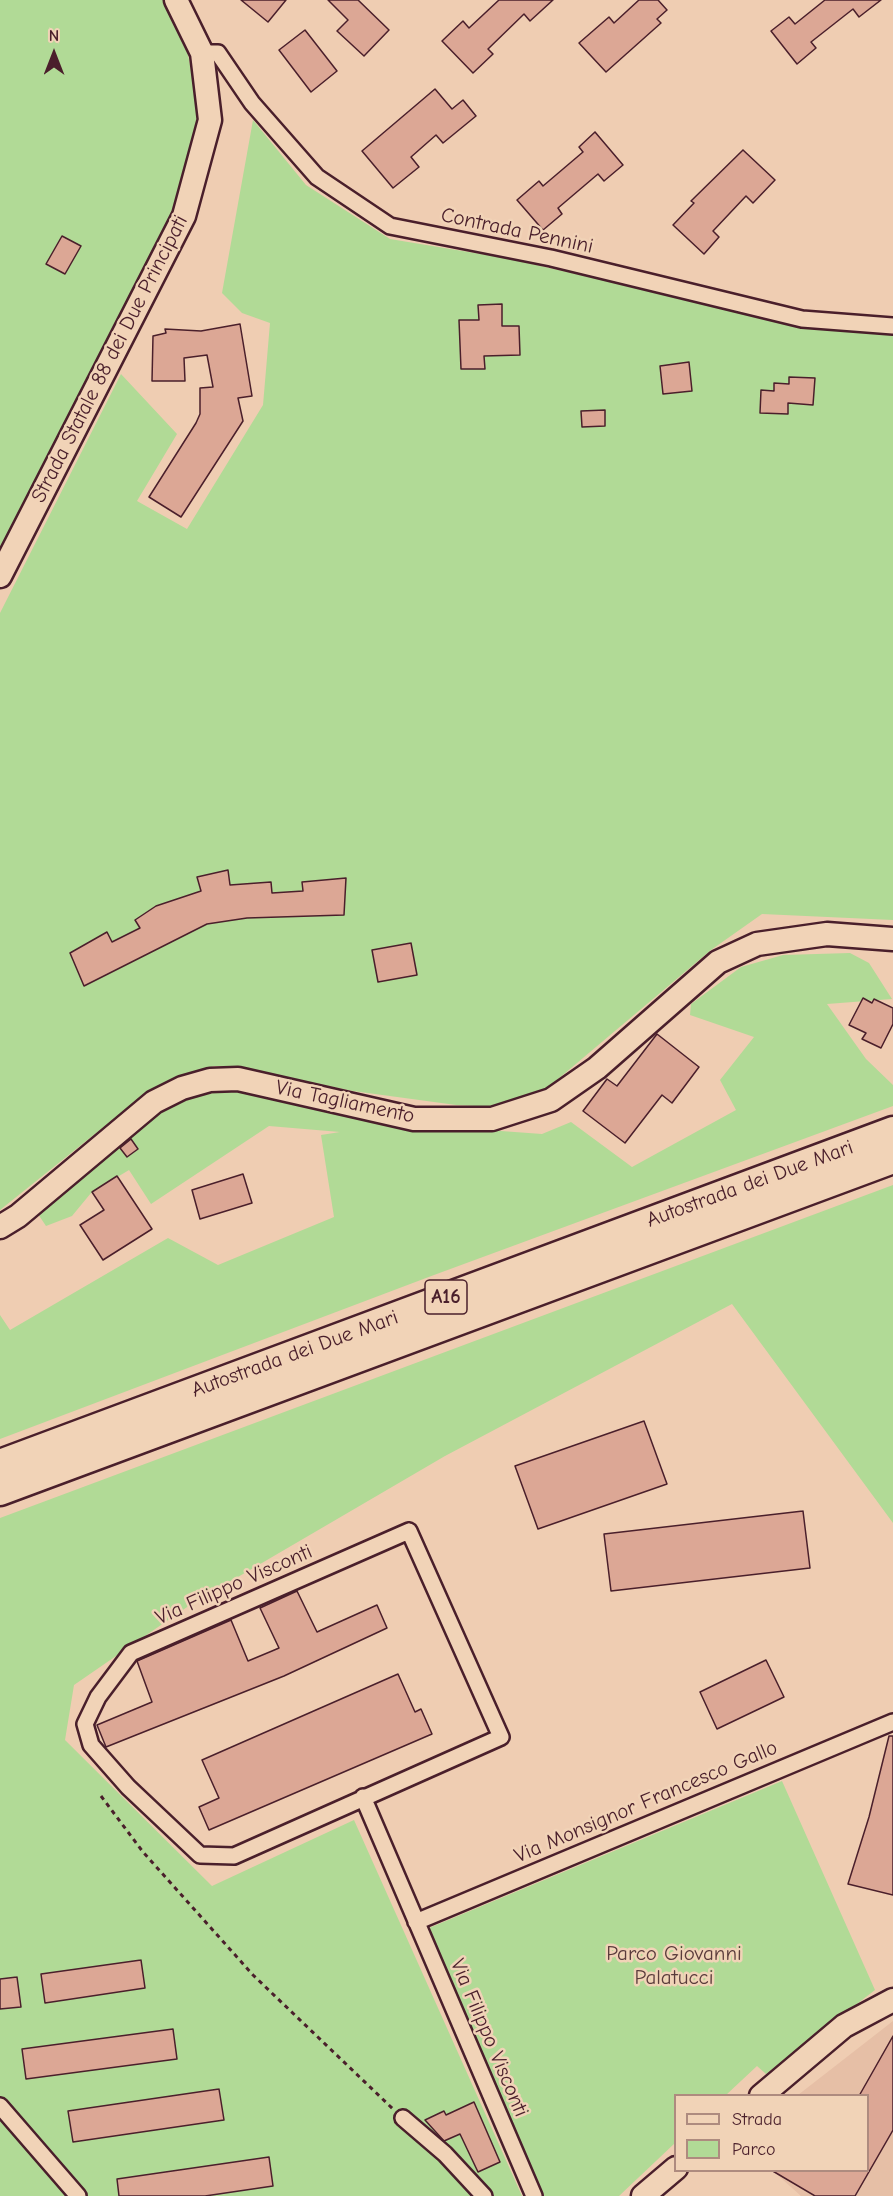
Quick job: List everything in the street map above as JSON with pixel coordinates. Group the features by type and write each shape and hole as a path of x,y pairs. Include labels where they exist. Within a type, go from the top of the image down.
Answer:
{"highway":[{"name":"Autostrada dei Due Mari","path":"0,1464 893,1131"},
{"name":"Autostrada dei Due Mari","path":"0,1491 893,1159"}],"main road":[{"name":"Strada Statale 88 dei Due Principati","path":"0,576 184,216 210,120 202,53 176,0"},
{"name":"Via Tagliamento","path":"2,1226 154,1102 182,1088 210,1080 238,1079 414,1119 492,1119 551,1100 597,1068 718,962 757,945 827,934 893,939"},
{"path":"763,2094 844,2026 893,2000"},
{"path":"643,2196 674,2169"}],"street":[{"name":"Contrada Pennini","path":"202,53 218,53 252,103 317,177 390,226 550,258 802,319 893,326"},
{"name":"Via Filippo Visconti","path":"409,1531 501,1737 363,1797 234,1856 200,1855 128,1787 92,1745 85,1724 98,1697 131,1653 409,1531"},
{"name":"Via Monsignor Francesco Gallo","path":"416,1922 893,1722"},
{"name":"Via Filippo Visconti","path":"363,1797 534,2196"},
{"path":"0,2106 78,2196"},
{"path":"403,2118 445,2154 484,2196"}],"path":[{"path":"101,1796 143,1852 253,1975 403,2118"}],"shaded area":[{"path":"893,2021 893,2196 801,2196 774,2172 869,2172 869,2094 799,2094"}],"green space":[{"path":"0,0 165,0 182,24 200,116 172,217 0,559"},
{"path":"253,120 306,185 390,239 505,258 798,324 893,333 893,920 762,914 711,950 545,1090 496,1107 456,1105 353,1091 232,1066 214,1066 146,1093 0,1210 0,613 121,374 177,434 137,501 187,529 263,405 270,323 242,313 222,293"},
{"path":"850,953 869,963 892,999 827,1004 866,1059 893,1085 893,1106 434,1275 0,1439 0,1315 10,1330 168,1238 218,1265 334,1217 321,1135 340,1132 269,1126 151,1204 129,1170 91,1193 72,1216 46,1226 38,1214 135,1131 178,1101 226,1090 368,1116 378,1122 542,1134 571,1122 632,1167 736,1110 720,1080 754,1037 690,1015 691,1004 741,967 783,955"},
{"path":"893,1185 893,1523 732,1304 445,1456 190,1605 74,1685 65,1740 212,1886 354,1820 522,2196 0,2196 0,1518"},
{"name":"Parco Giovanni Palatucci","path":"782,1781 875,1990 766,2074 757,2066 727,2094 674,2094 674,2144 619,2196 544,2196 429,1928"}],"building":[{"path":"241,0 286,0 268,22"},
{"path":"328,0 358,0 389,30 364,56 337,31 348,20"},
{"path":"499,0 553,0 530,21 524,14 488,49 493,54 473,73 442,41 463,21 469,28"},
{"path":"639,0 658,0 667,10 657,19 661,23 606,72 579,43 609,17 614,23"},
{"path":"825,0 881,0 859,17 853,9 811,42 816,48 797,64 771,31 789,17 795,24"},
{"path":"305,30 337,71 311,92 279,50"},
{"path":"435,89 452,109 463,100 476,116 443,143 436,135 411,157 419,167 393,188 362,151"},
{"path":"595,132 623,165 604,181 598,174 558,208 562,214 543,230 517,200 539,181 543,186 583,152 579,147"},
{"path":"743,150 775,180 753,203 746,196 713,231 719,237 704,254 673,225 694,203 691,201"},
{"path":"62,236 81,246 65,274 46,264"},
{"path":"502,304 502,326 519,326 520,355 484,356 485,369 461,369 459,320 479,320 478,305"},
{"path":"240,324 252,396 238,398 243,421 181,517 149,497 196,423 200,414 200,388 213,387 207,355 184,358 185,381 152,381 153,336 166,333 165,329 201,331"},
{"path":"689,362 692,391 663,394 660,366"},
{"path":"789,377 815,378 813,405 788,403 788,414 760,413 761,390 774,391 774,383 789,384"},
{"path":"605,410 605,426 582,427 581,411"},
{"path":"228,870 230,885 271,882 272,893 303,891 302,882 346,878 344,915 247,918 207,924 84,986 70,953 107,932 112,942 140,928 135,920 156,906 201,891 197,877"},
{"path":"411,943 417,975 378,982 372,950"},
{"path":"863,998 872,1003 874,999 893,1008 893,1024 881,1048 862,1039 866,1033 849,1025"},
{"path":"657,1034 699,1067 672,1103 662,1095 625,1143 583,1111 607,1079 617,1086"},
{"path":"131,1139 138,1149 127,1157 120,1148"},
{"path":"243,1174 252,1203 200,1219 192,1190"},
{"path":"117,1176 152,1229 103,1260 80,1225 104,1210 92,1192"},
{"path":"644,1421 667,1484 538,1529 515,1466"},
{"path":"803,1511 810,1568 611,1591 604,1534"},
{"path":"297,1591 317,1632 377,1605 387,1628 284,1676 106,1747 97,1725 152,1702 137,1661 231,1620 248,1661 279,1648 260,1608"},
{"path":"766,1660 784,1697 717,1729 700,1692"},
{"path":"398,1674 415,1712 421,1709 432,1734 209,1830 199,1807 219,1798 202,1760"},
{"path":"889,1736 893,1736 893,1895 848,1884 869,1817"},
{"path":"141,1960 145,1988 45,2003 41,1974"},
{"path":"17,1977 21,2007 0,2009 0,1979"},
{"path":"173,2029 177,2059 26,2079 22,2049"},
{"path":"893,2036 893,2130 869,2172 869,2094 860,2094"},
{"path":"219,2089 224,2120 73,2142 68,2111"},
{"path":"474,2102 500,2162 478,2172 460,2134 444,2141 425,2120 444,2111 446,2115"},
{"path":"269,2157 273,2186 205,2196 119,2196 117,2179"},
{"path":"774,2172 869,2172 855,2196 815,2196"}]}
